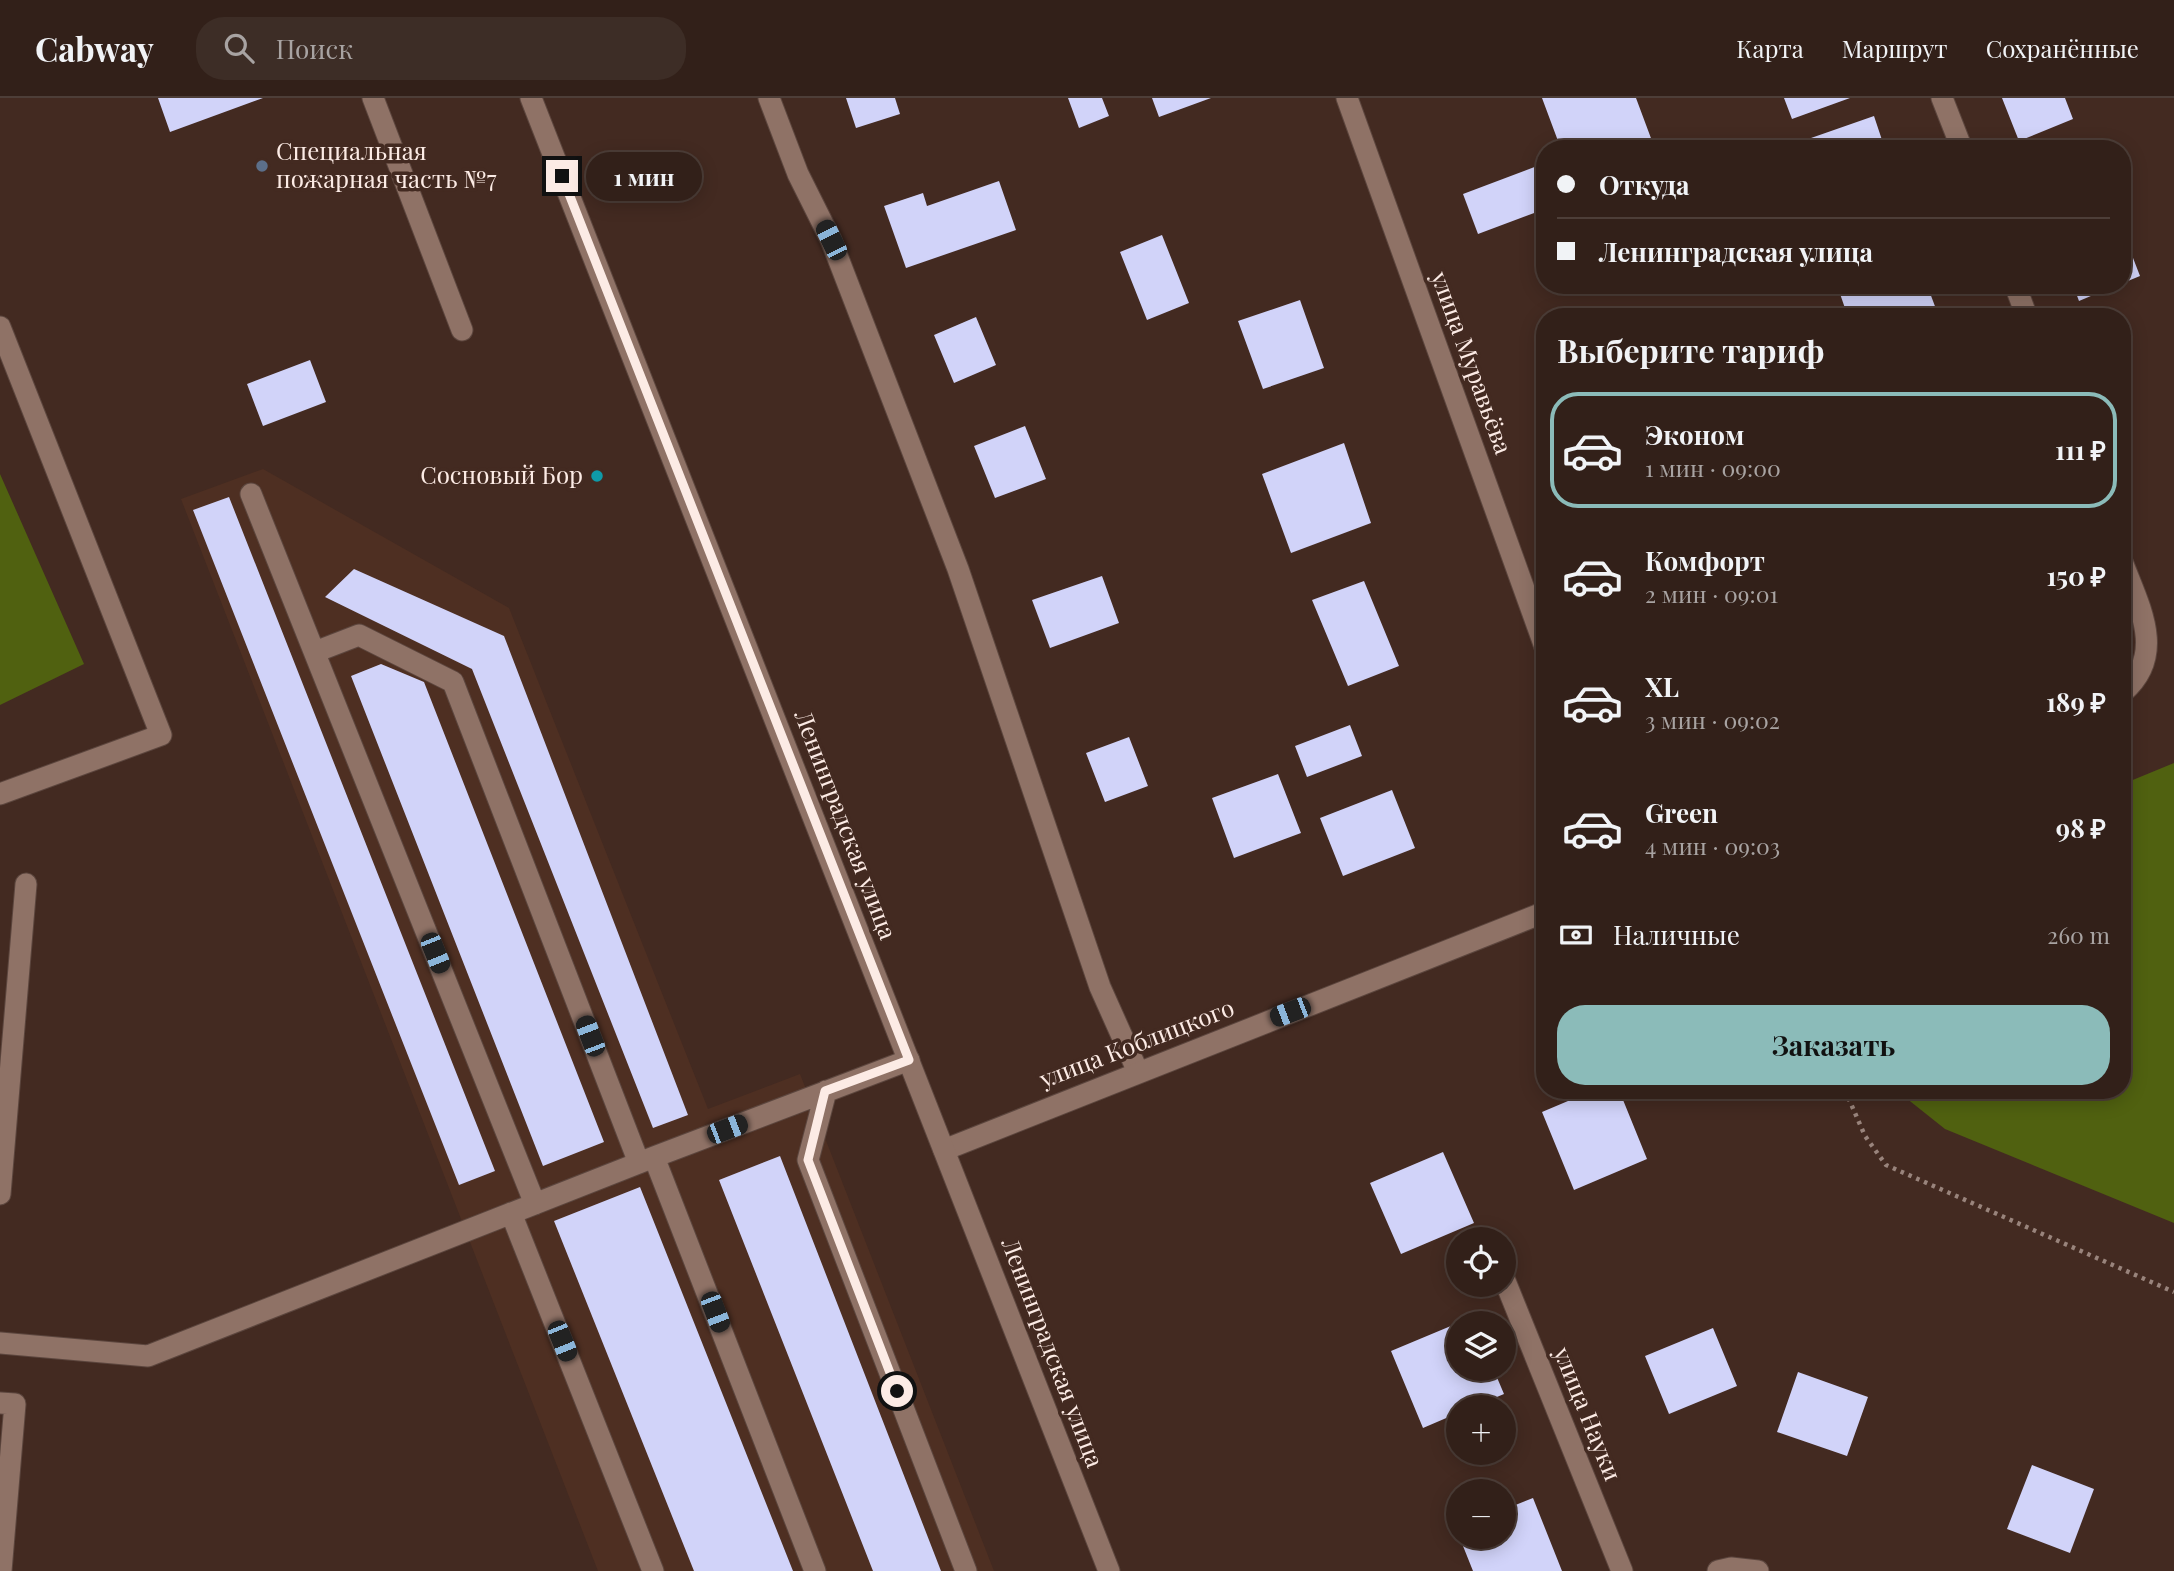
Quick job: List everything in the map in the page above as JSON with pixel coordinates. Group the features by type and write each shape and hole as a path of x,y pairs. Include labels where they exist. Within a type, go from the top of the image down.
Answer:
{"street":[{"path":"373,98 462,330"},
{"name":"Ленинградская улица","path":"531,98 1109,1571"},
{"path":"769,98 798,174 831,240 958,569 1100,987 1138,1072"},
{"name":"улица Муравьёва","path":"1347,98 1536,622"},
{"path":"1942,98 1958,140"},
{"path":"0,794 161,735 2,338"},
{"path":"251,494 535,1203"},
{"path":"2131,585 2144,618 2147,653 2135,682 2131,685"},
{"path":"315,652 359,635 453,682 815,1571"},
{"path":"0,1195 26,884"},
{"name":"улица Коблицкого","path":"944,1150 1536,916"},
{"path":"0,1343 148,1356 535,1203 909,1060"},
{"path":"825,1091 808,1160 966,1571"},
{"path":"511,1213 653,1571"},
{"name":"улица Науки","path":"1511,1297 1622,1571"},
{"path":"0,1403 15,1404 1,1571"},
{"path":"1718,1571 1731,1568 1758,1571"}],"path":[{"path":"1849,1099 1864,1136 1886,1165 2174,1292"}],"shaded area":[{"path":"263,469 509,608 708,1109 800,1074 994,1571 598,1571 181,499"}],"green space":[{"path":"0,474 84,664 0,705"},
{"path":"2174,763 2174,1223 1945,1129 1907,1099 2131,1099 2131,781"}],"building":[{"path":"158,98 263,98 170,132"},
{"path":"846,98 895,98 900,114 856,128"},
{"path":"1068,98 1102,98 1109,116 1079,128"},
{"path":"1152,98 1211,98 1159,117"},
{"path":"1542,98 1636,98 1652,140 1558,140"},
{"path":"1784,98 1850,98 1792,119"},
{"path":"2002,98 2065,98 2073,119 2019,140"},
{"path":"1874,116 1882,140 1805,140"},
{"path":"1536,166 1536,212 1478,234 1463,194"},
{"path":"999,181 1016,230 906,268 884,206 923,193 927,206"},
{"path":"1162,235 1189,303 1147,320 1120,252"},
{"path":"2131,253 2140,276 2131,280"},
{"path":"1840,294 1930,294 1936,308 1845,308"},
{"path":"2076,294 2096,294 2079,301"},
{"path":"1300,300 1324,368 1263,389 1238,321"},
{"path":"976,317 996,365 954,383 934,335"},
{"path":"310,360 326,402 263,426 247,384"},
{"path":"1025,426 1046,479 995,498 974,446"},
{"path":"1344,443 1371,523 1291,553 1262,474"},
{"path":"229,497 495,1171 459,1185 193,510"},
{"path":"354,569 504,636 688,1115 653,1128 472,669 325,597"},
{"path":"1102,576 1119,623 1050,648 1032,600"},
{"path":"1364,581 1399,666 1348,686 1312,600"},
{"path":"381,664 424,682 604,1142 543,1166 351,676"},
{"path":"1350,725 1362,756 1307,777 1295,746"},
{"path":"1129,737 1148,786 1105,802 1086,753"},
{"path":"1278,774 1301,833 1234,858 1212,798"},
{"path":"1392,790 1415,848 1343,876 1320,818"},
{"path":"1573,1099 1623,1099 1647,1159 1574,1190 1542,1112"},
{"path":"1443,1152 1474,1223 1465,1227 1446,1227 1446,1235 1401,1254 1370,1183"},
{"path":"780,1156 941,1571 873,1571 719,1180"},
{"path":"640,1187 793,1571 694,1571 554,1221"},
{"path":"1446,1328 1446,1381 1498,1381 1504,1394 1446,1395 1446,1418 1423,1428 1391,1351"},
{"path":"1713,1328 1737,1386 1669,1414 1645,1356"},
{"path":"1798,1372 1868,1397 1847,1456 1777,1432"},
{"path":"2032,1465 2094,1489 2070,1553 2007,1529"},
{"path":"1533,1498 1562,1571 1473,1571 1464,1549 1516,1549 1516,1505"}],"place":[{"name":"Специальная пожарная часть №7","path":"262,166"},
{"name":"Сосновый Бор","path":"597,476"}],"route":[{"path":"562,176 909,1060 825,1091 808,1160 897,1391"}]}
